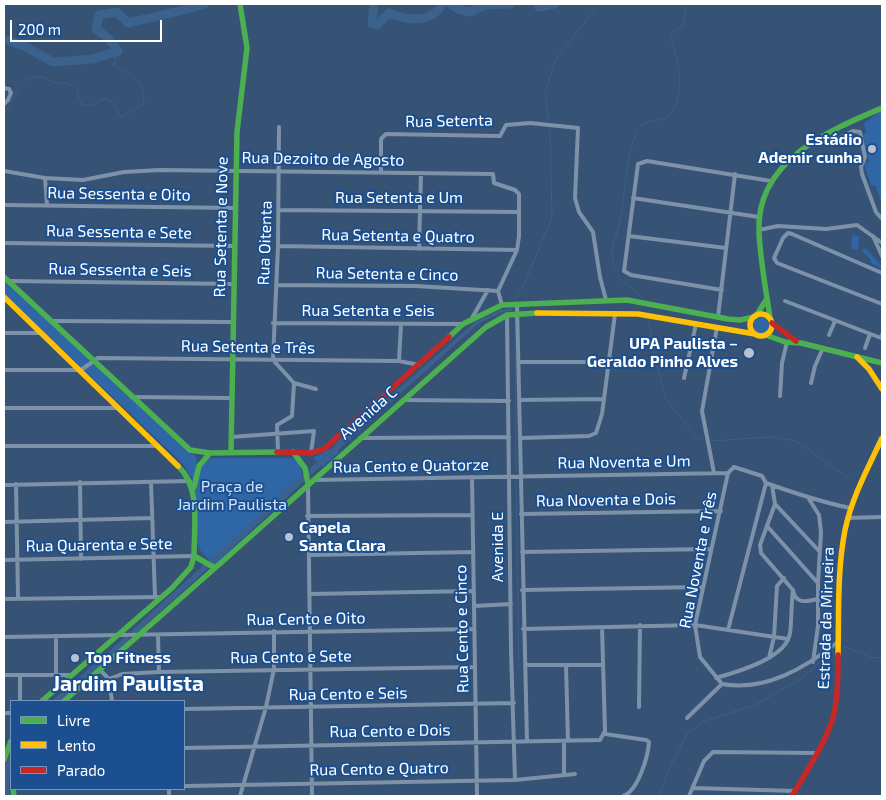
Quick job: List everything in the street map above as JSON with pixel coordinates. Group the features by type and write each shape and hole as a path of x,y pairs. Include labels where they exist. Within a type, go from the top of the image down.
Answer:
{"main road":[{"name":"Rua Setenta e Nove","path":"231,452 236,132 247,48 240,4"},
{"path":"766,335 772,328 766,300 759,230 759,217 765,192 771,181 790,157 845,124 882,108"},
{"path":"6,279 48,321 181,444 190,450 210,453 278,451 308,453"},
{"path":"4,297 161,446 186,472 193,490"},
{"name":"Avenida C","path":"308,453 331,445 464,324 502,305 606,300 641,301 718,317 735,319 755,316"},
{"path":"766,300 750,325 755,334 766,335 787,342 802,343 882,363"},
{"path":"593,301 593,312"},
{"name":"Avenida C","path":"65,700 100,670 210,566 310,482 461,347 486,327 507,315 517,313 615,312 638,314 755,334"},
{"path":"755,316 764,315 771,320 780,332 802,343"},
{"path":"857,357 870,369 882,389"},
{"name":"Estrada da Mirueira","path":"794,794 828,732 835,707 841,556 847,518 882,438"},
{"path":"292,452 305,468 310,482"},
{"path":"43,700 163,596 186,573 194,556 193,490 196,472 202,461 210,453"},
{"path":"194,556 210,566"},
{"path":"4,760 6,750"}],"street":[{"path":"4,88 9,89 11,93 4,104"},
{"name":"Rua Setenta","path":"381,172 381,139 386,134 500,136 506,125 520,123 578,128 575,198 578,212 593,232 600,277 606,300"},
{"path":"845,124 850,132"},
{"name":"Rua Oitenta","path":"273,360 279,210 279,127"},
{"path":"833,141 850,132 860,132 865,157 861,167 862,174 876,212 882,219"},
{"path":"722,290 630,276 624,271 638,164 643,161 736,174 771,181"},
{"name":"Rua Dezoito de Agosto","path":"4,171 45,178 83,180 138,170 278,170 494,175 494,183 518,192 519,212"},
{"path":"419,249 421,173"},
{"path":"718,317 736,174"},
{"path":"45,178 47,205"},
{"path":"633,198 759,217"},
{"name":"Rua Sessenta e Oito","path":"4,205 234,208"},
{"name":"Rua Setenta e Um","path":"279,210 519,212"},
{"path":"502,305 498,291 517,250 519,212"},
{"path":"759,230 778,226 826,228 857,225 882,243"},
{"path":"882,273 788,233 783,238 774,258 777,263 882,304"},
{"path":"629,236 726,248"},
{"path":"873,236 882,256"},
{"name":"Rua Sessenta e Sete","path":"4,243 234,246"},
{"name":"Rua Setenta e Quatro","path":"278,246 517,250"},
{"name":"Rua Sessenta e Seis","path":"6,279 233,284"},
{"name":"Rua Setenta e Cinco","path":"276,285 416,286 498,291"},
{"path":"471,319 488,290"},
{"path":"785,301 881,338 882,335"},
{"name":"Avenida E","path":"517,304 522,590 527,741"},
{"path":"520,438 589,436 596,433 599,428 604,398 615,312"},
{"name":"Avenida E","path":"507,315 515,780"},
{"path":"48,321 233,322"},
{"path":"829,334 835,321"},
{"name":"Rua Setenta e Seis","path":"273,323 464,324"},
{"path":"684,378 696,324"},
{"path":"399,361 401,325"},
{"path":"714,473 702,411 717,328"},
{"path":"4,333 41,333"},
{"path":"866,348 870,334"},
{"path":"780,396 782,363 787,342"},
{"path":"811,383 815,366 823,348"},
{"name":"Rua Setenta e Três","path":"92,361 98,358 399,361 419,365"},
{"path":"273,360 294,382 316,389"},
{"path":"4,370 81,370 92,361"},
{"path":"519,362 609,362"},
{"path":"278,451 276,435 278,422 292,416 294,382"},
{"path":"130,396 231,398"},
{"path":"519,400 604,398"},
{"path":"403,400 509,401"},
{"path":"4,408 121,408"},
{"path":"231,437 314,431 308,453"},
{"path":"360,438 509,437"},
{"path":"4,446 161,446"},
{"name":"Rua Noventa e Três","path":"722,684 700,657 694,625 728,473 734,467 743,469 762,476 766,483"},
{"name":"Rua Noventa e Um","path":"510,476 728,473"},
{"name":"Rua Cento e Quatorze","path":"310,482 510,476"},
{"name":"Rua Cento e Cinco","path":"472,477 477,796"},
{"path":"4,485 190,481"},
{"path":"80,482 81,559"},
{"path":"151,482 155,597"},
{"path":"310,482 307,516 310,594 312,796"},
{"path":"728,630 766,483 809,499 850,508"},
{"path":"16,484 18,598"},
{"path":"772,485 774,504 760,550 794,590 794,598 804,602 818,599"},
{"path":"809,499 820,520 818,626 813,662"},
{"path":"774,504 820,552"},
{"name":"Rua Noventa e Dois","path":"521,514 720,511"},
{"path":"307,516 472,514"},
{"path":"847,518 882,517"},
{"path":"4,522 152,518"},
{"path":"767,526 818,583"},
{"path":"522,552 711,549"},
{"path":"309,555 473,552"},
{"name":"Rua Quarenta e Sete","path":"4,560 194,556"},
{"path":"769,658 774,637 777,586 784,578"},
{"path":"522,590 703,587"},
{"path":"716,678 745,670 780,651 788,639 794,590"},
{"path":"310,594 474,591"},
{"path":"4,599 163,596"},
{"path":"474,606 511,604"},
{"path":"639,707 640,625"},
{"path":"523,629 694,625 788,639"},
{"path":"602,627 605,734 649,742 639,779 628,795 623,796"},
{"name":"Rua Cento e Oito","path":"4,637 474,629"},
{"path":"240,796 266,707 274,669 274,631"},
{"path":"158,634 159,672"},
{"path":"56,636 56,674"},
{"path":"687,718 722,684 739,685 768,680 792,673 813,662 838,642"},
{"path":"525,665 603,664"},
{"path":"564,775 566,665"},
{"name":"Rua Cento e Sete","path":"108,679 122,674 159,672 310,668 475,667"},
{"path":"100,670 108,679 112,700"},
{"path":"4,675 70,675"},
{"path":"20,675 20,700"},
{"name":"Rua Cento e Seis","path":"185,709 514,703"},
{"name":"Rua Cento e Dois","path":"185,748 255,745 566,741 602,739 605,734"},
{"path":"689,796 708,754 718,750 817,753"},
{"name":"Rua Cento e Quatro","path":"185,786 313,782 515,780 575,774"},
{"path":"693,788 794,794"}],"green space":[{"name":"Estádio Ademir cunha","path":"882,110 882,204 875,185 871,186 864,163 869,162 863,135 866,133 864,123"},
{"path":"852,235 859,236 858,250 851,249"},
{"path":"866,249 882,266 882,269 871,263 870,259 861,250"},
{"name":"Praça de Jardim Paulista","path":"4,280 193,453 197,459 196,466 206,459 212,458 293,458 297,460 302,470 299,486 214,565 199,549 196,539 192,475 191,478 186,468 177,458 4,294"},
{"path":"758,317 764,317 769,322 767,331 758,333 753,328 753,322"},
{"path":"334,447 339,452 322,467 313,458"}],"shaded area":[{"path":"513,308 512,311 501,313 478,324 339,449 335,444 475,322 500,310"}],"waterway":[{"path":"4,39 24,46 53,62 93,59 118,51 109,39 96,29 99,15 117,12 128,23 204,4"},
{"path":"374,4 372,24 377,25 389,13 403,18 425,18 443,4"},
{"path":"451,4 458,9 471,12 484,5 511,4"},
{"path":"537,4 539,7 555,4"},
{"path":"615,270 612,248 620,222 633,141 637,131 643,124 667,117 673,111 677,102 679,91 678,67 670,38 673,31 683,26 687,4"},
{"path":"549,121 545,94 555,60 596,8"},
{"path":"4,114 22,84 27,80 41,77 75,88 78,90 78,97 83,105 92,105 106,98 111,101 121,117 144,104 142,88 136,79 127,72 113,66 118,51"},
{"path":"515,299 525,282 552,217 550,129"},
{"path":"619,278 642,297"},
{"path":"515,317 516,472"},
{"path":"649,321 653,349 665,397 696,437 702,439"},
{"path":"711,441 770,437 796,441 851,480"},
{"path":"135,631 342,443"},
{"path":"516,480 519,668"},
{"path":"57,700 126,640"},
{"path":"843,648 846,647 873,658 882,657"},
{"path":"659,796 673,760 688,733 705,721 755,705 802,678 834,650"},
{"path":"6,796 7,769 10,762"}],"traffic: fast":[{"path":"231,452 237,132 247,48 240,4"},
{"path":"770,318 759,231 761,207 769,185 782,167 799,152 840,127 882,108"},
{"path":"4,277 190,450 210,453 277,452"},
{"path":"449,337 463,324 502,305 627,300 728,319 740,320 754,317"},
{"path":"756,316 766,300"},
{"path":"178,466 185,475 193,496 195,508 194,556 215,568 486,327 507,315 537,313"},
{"path":"766,335 785,342 801,343 882,363"},
{"path":"293,452 305,468 308,484"},
{"path":"194,487 199,466 210,453"},
{"path":"43,700 172,588 191,567 194,556"},
{"path":"65,700 215,568"},
{"path":"4,760 10,744"},
{"path":"13,790 14,796"}],"traffic: slow":[{"path":"4,297 178,466"},
{"path":"537,313 638,314 755,334"},
{"path":"761,314 769,317 772,325 769,333 761,336 753,333 750,325 753,317 761,314"},
{"path":"857,357 869,369 882,389"},
{"path":"838,655 840,577 845,530 856,494 882,438"}],"traffic: jam":[{"path":"772,323 796,341"},
{"path":"277,452 311,453 324,449 449,337"},
{"path":"792,796 819,750 832,721 837,697 838,655"}],"place":[{"name":"Estádio Ademir cunha","path":"872,149"},
{"name":"UPA Paulista – Geraldo Pinho Alves","path":"749,353"},
{"name":"Capela Santa Clara","path":"289,537"},
{"name":"Top Fitness","path":"75,658"}],"district":[{"name":"Jardim Paulista","path":"128,684"}]}
